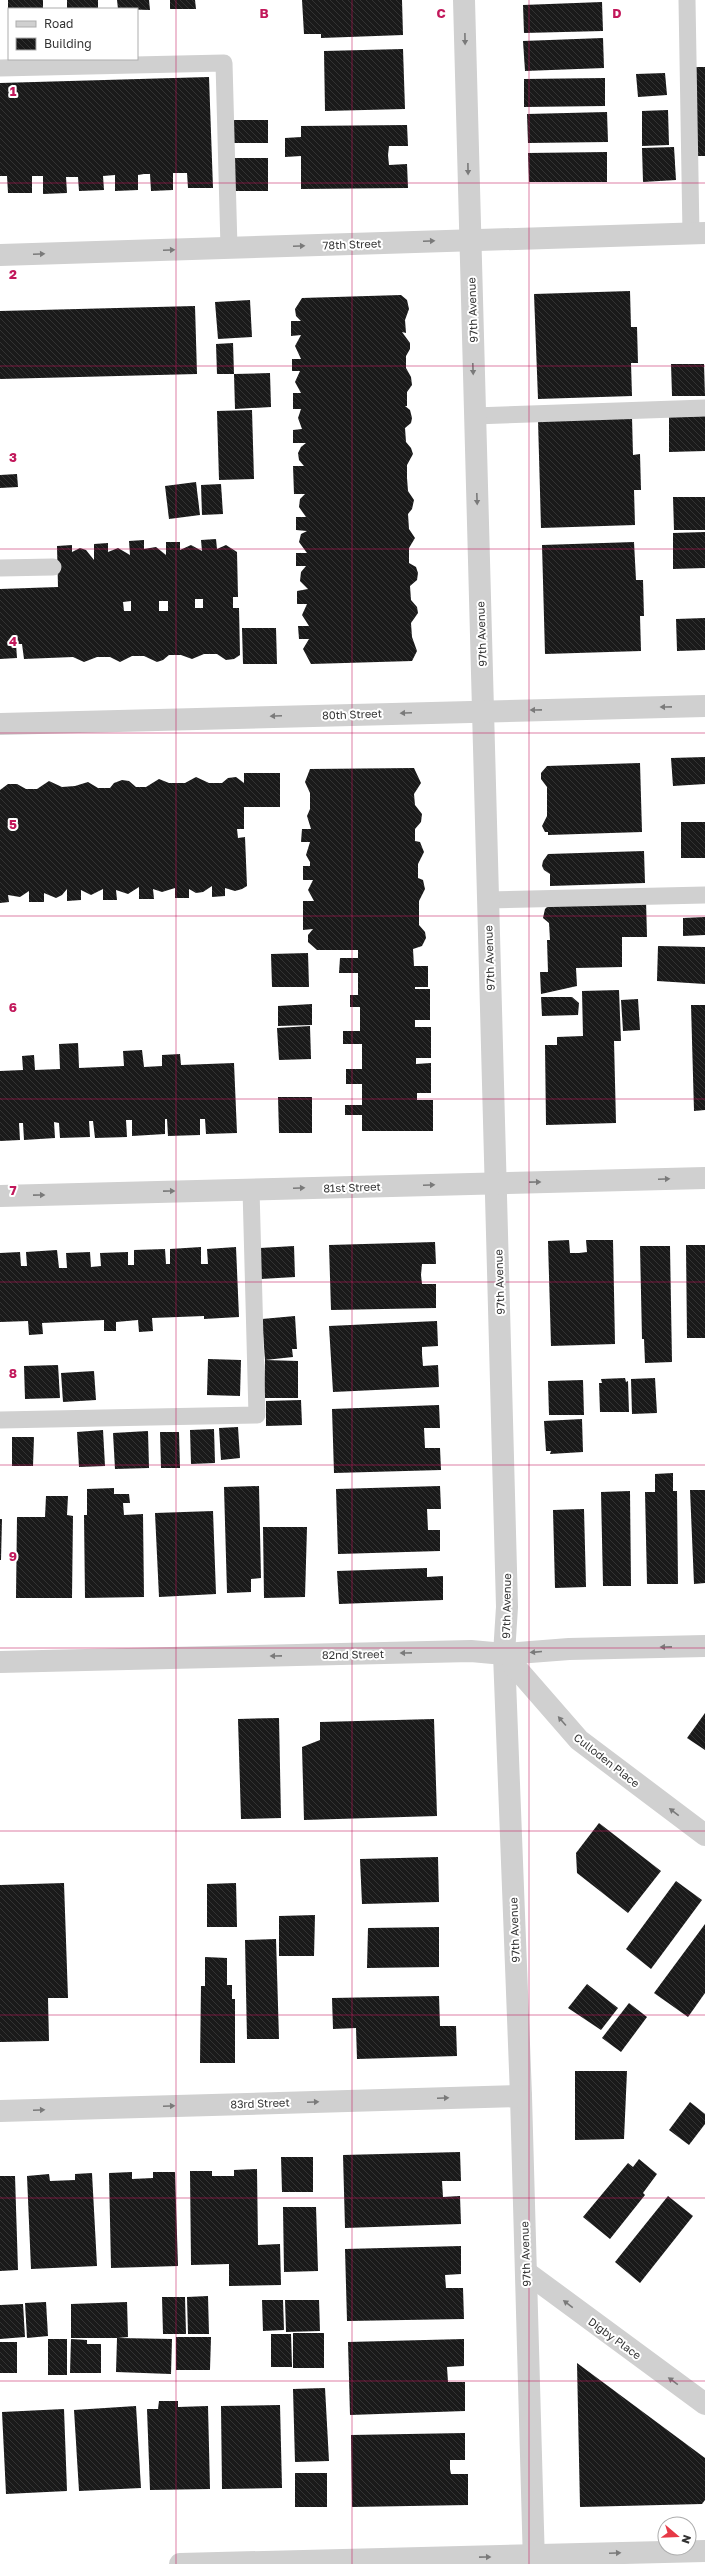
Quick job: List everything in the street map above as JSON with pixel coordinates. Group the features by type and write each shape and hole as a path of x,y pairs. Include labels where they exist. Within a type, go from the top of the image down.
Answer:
{"street":[{"name":"97th Avenue","path":"464,0 507,1607 504,1654 521,2096 534,2560"},
{"name":"78th Street","path":"0,255 698,233"},
{"name":"80th Street","path":"0,724 705,706"},
{"name":"81st Street","path":"0,1196 705,1178"},
{"name":"82nd Street","path":"0,1662 471,1651 504,1654 569,1649 705,1646"},
{"name":"Culloden Place","path":"504,1654 579,1740 705,1835"},
{"name":"83rd Street","path":"0,2111 521,2096"},
{"name":"Digby Place","path":"526,2272 705,2404"},
{"path":"180,2564 534,2560 705,2551"}],"lane":[{"path":"687,0 698,233"},
{"path":"0,68 224,63 229,248"},
{"path":"474,416 705,408"},
{"path":"0,568 53,567"},
{"path":"488,900 705,895"},
{"path":"0,1420 256,1415 251,1189"}],"building":[{"path":"8,0 43,0 43,8 8,8"},
{"path":"67,0 98,0 98,8 67,8"},
{"path":"117,0 149,0 150,10 138,10 138,8 118,8"},
{"path":"170,0 195,0 196,9 170,9"},
{"path":"302,0 402,0 403,35 321,38 321,34 304,34"},
{"path":"602,2 603,31 524,33 523,5"},
{"path":"603,38 604,68 525,71 523,41"},
{"path":"403,49 405,109 325,111 324,51"},
{"path":"690,67 705,67 705,156 691,156"},
{"path":"665,73 667,95 638,97 636,74"},
{"path":"209,77 213,188 188,188 187,173 173,173 173,190 151,191 150,174 144,174 138,175 138,190 115,191 115,175 103,176 104,190 79,191 78,177 66,177 67,193 43,194 43,176 32,176 32,193 8,193 7,176 0,176 0,83"},
{"path":"605,78 605,106 524,107 524,79"},
{"path":"668,110 669,145 642,146 642,111"},
{"path":"607,112 608,142 528,143 527,114"},
{"path":"231,120 268,120 268,143 231,143"},
{"path":"407,125 408,146 389,146 388,155 389,165 407,164 408,188 301,189 301,156 285,157 285,138 301,137 301,126"},
{"path":"674,147 676,180 643,182 642,148"},
{"path":"607,152 607,182 529,182 528,153"},
{"path":"233,158 268,158 268,191 233,191"},
{"path":"630,291 631,327 637,327 638,363 631,363 632,396 538,399 534,294"},
{"path":"401,295 407,300 409,309 405,320 406,333 402,332 410,343 410,349 406,356 406,368 411,377 412,385 407,392 407,406 405,406 410,410 412,418 411,423 405,428 406,442 411,448 413,454 407,465 407,478 408,491 414,500 412,509 408,514 409,529 415,538 409,548 409,563 416,567 418,573 417,580 410,586 411,600 417,607 418,613 411,623 412,637 417,651 412,661 311,664 303,649 309,639 299,639 298,626 309,626 302,615 307,604 297,604 297,591 308,589 300,581 301,572 306,566 296,566 296,553 307,553 299,542 301,534 307,531 296,530 296,517 306,517 299,507 300,499 305,494 294,494 293,466 304,466 299,460 298,453 301,447 306,443 293,443 293,430 302,429 298,418 301,409 293,409 293,393 301,393 295,382 300,371 292,371 292,359 301,359 295,346 301,335 291,336 291,321 301,321 296,316 295,309 302,298"},
{"path":"250,300 252,337 218,339 215,302"},
{"path":"195,306 197,374 0,379 0,311"},
{"path":"233,343 234,374 217,374 216,344"},
{"path":"671,364 704,364 705,396 672,396"},
{"path":"270,373 271,407 235,409 234,374"},
{"path":"252,410 254,479 219,480 217,411"},
{"path":"705,416 705,451 669,452 669,417"},
{"path":"632,417 633,455 640,454 641,490 634,490 635,525 541,528 538,420"},
{"path":"17,474 18,487 0,488 0,475"},
{"path":"196,482 200,515 169,519 165,486"},
{"path":"221,484 223,514 202,515 201,485"},
{"path":"673,497 705,497 705,530 674,530"},
{"path":"705,532 705,568 673,569 673,533"},
{"path":"216,539 217,549 226,545 237,552 238,597 233,597 233,608 239,608 240,655 234,659 226,660 217,654 204,654 192,659 181,655 169,655 163,660 157,662 144,656 132,656 120,662 110,657 97,657 84,662 73,657 24,659 22,644 16,644 17,658 0,659 0,589 58,587 57,546 72,545 72,552 80,548 86,550 94,560 94,544 108,543 108,552 118,548 130,555 129,541 144,540 144,549 156,547 166,555 166,542 180,542 180,550 191,545 202,551 201,540","holes":["195,599 203,599 203,608 195,608","131,601 131,611 124,611 123,602","159,601 168,601 168,611 159,611"]},
{"path":"634,542 636,580 643,580 644,616 640,616 641,651 545,654 542,545"},
{"path":"705,618 705,650 677,651 676,619"},
{"path":"242,628 276,628 277,664 243,664"},
{"path":"705,757 705,784 673,786 671,758"},
{"path":"640,763 642,832 548,835 548,832 545,832 542,826 547,816 547,787 541,779 541,773 547,766"},
{"path":"414,768 421,783 414,794 415,805 422,814 421,822 415,829 415,841 420,842 424,852 418,864 418,878 423,880 425,889 419,901 419,925 425,932 426,938 422,946 413,949 414,966 428,966 428,987 415,987 415,989 430,989 430,1020 415,1020 415,1027 431,1027 431,1058 416,1058 416,1064 431,1063 431,1093 417,1093 417,1100 433,1100 433,1131 362,1131 362,1115 345,1115 345,1105 362,1105 362,1084 346,1084 346,1069 362,1069 362,1044 343,1044 343,1031 360,1031 360,1007 350,1007 350,995 358,995 358,973 339,973 340,958 358,958 358,950 317,950 308,942 308,935 313,929 303,930 303,901 314,901 308,890 313,880 303,880 303,866 310,866 310,862 306,855 310,842 301,842 302,829 311,829 307,816 310,809 310,793 305,782 310,769"},
{"path":"244,773 280,773 280,807 244,807 244,829 237,829 238,838 245,837 247,886 242,889 235,891 225,888 225,896 212,897 212,886 203,892 196,893 189,889 189,898 175,898 175,888 162,892 153,889 154,899 139,899 139,887 128,894 116,890 117,900 103,900 103,889 91,895 81,890 81,900 67,901 67,889 62,895 56,898 44,893 44,902 29,902 29,891 20,897 8,895 9,902 0,903 0,790 8,784 17,784 26,789 37,789 49,781 62,787 75,786 88,782 98,788 110,788 114,783 122,780 129,781 136,787 146,787 159,779 169,783 185,783 196,777 209,783 222,783 228,778 236,777 244,783"},
{"path":"681,822 705,822 705,858 681,858"},
{"path":"644,851 645,883 550,886 550,874 544,870 542,866 543,861 548,854"},
{"path":"646,900 647,937 622,937 622,967 576,968 577,986 541,994 540,972 548,972 547,940 550,940 549,923 543,918 545,909 550,904"},
{"path":"705,917 705,935 683,936 683,918"},
{"path":"658,946 705,947 705,984 657,981"},
{"path":"308,953 309,987 272,987 271,954"},
{"path":"619,990 621,1041 614,1041 616,1123 546,1125 545,1045 557,1045 557,1037 583,1036 582,991"},
{"path":"541,997 572,997 579,1003 578,1015 542,1016"},
{"path":"638,999 640,1030 623,1031 621,1000"},
{"path":"312,1004 312,1025 278,1026 278,1006"},
{"path":"691,1005 705,1005 705,1110 694,1111"},
{"path":"310,1026 311,1059 279,1060 277,1028"},
{"path":"78,1043 79,1068 124,1066 123,1051 142,1050 144,1067 162,1066 162,1055 180,1054 181,1065 234,1063 237,1133 206,1134 205,1119 200,1119 200,1135 168,1136 167,1119 165,1119 165,1134 132,1136 132,1120 126,1120 127,1137 95,1138 93,1121 89,1121 90,1137 60,1138 59,1123 54,1122 55,1138 24,1140 23,1123 19,1123 20,1140 0,1141 0,1071 23,1070 22,1056 34,1055 35,1070 60,1069 59,1044"},
{"path":"278,1097 312,1097 312,1133 279,1133"},
{"path":"569,1240 570,1253 579,1253 587,1252 586,1240 613,1240 615,1344 551,1346 548,1241"},
{"path":"435,1242 436,1264 422,1264 421,1275 422,1284 436,1284 436,1308 331,1310 329,1245"},
{"path":"686,1245 705,1245 705,1338 687,1338"},
{"path":"294,1246 295,1277 261,1279 260,1248"},
{"path":"640,1246 670,1246 672,1362 645,1363 644,1339 642,1339"},
{"path":"201,1247 201,1264 208,1264 207,1249 236,1247 239,1317 204,1319 204,1316 152,1318 153,1331 139,1332 138,1320 116,1322 116,1331 104,1331 104,1320 42,1323 43,1334 29,1335 28,1321 0,1322 0,1253 20,1252 21,1266 27,1266 26,1252 57,1250 59,1268 67,1268 66,1253 90,1252 91,1267 101,1266 100,1253 128,1252 128,1265 134,1265 134,1250 165,1249 166,1264 170,1264 170,1249"},
{"path":"295,1316 297,1349 292,1349 293,1357 265,1360 262,1319"},
{"path":"437,1321 438,1346 422,1347 422,1354 423,1366 438,1365 439,1387 333,1392 329,1326"},
{"path":"208,1359 241,1360 240,1396 207,1395"},
{"path":"265,1360 298,1361 298,1398 264,1398"},
{"path":"58,1365 60,1398 25,1399 24,1366"},
{"path":"94,1371 96,1400 63,1402 61,1373"},
{"path":"625,1378 626,1382 628,1381 629,1412 600,1412 599,1383 602,1383 601,1379"},
{"path":"655,1378 657,1413 632,1414 631,1379"},
{"path":"583,1380 584,1415 549,1415 548,1381"},
{"path":"301,1400 302,1425 266,1426 266,1401"},
{"path":"439,1405 440,1428 424,1428 425,1448 440,1448 441,1470 334,1473 332,1409"},
{"path":"582,1419 583,1452 550,1454 551,1451 546,1451 544,1421"},
{"path":"238,1427 240,1458 221,1460 219,1428"},
{"path":"214,1429 215,1463 191,1464 190,1430"},
{"path":"103,1430 105,1466 79,1467 77,1432"},
{"path":"148,1431 149,1468 115,1469 113,1433"},
{"path":"160,1432 179,1432 180,1468 161,1468"},
{"path":"12,1437 34,1437 33,1466 12,1466"},
{"path":"673,1473 673,1491 677,1491 678,1584 647,1584 645,1492 655,1492 655,1474"},
{"path":"259,1486 261,1578 251,1579 251,1592 227,1593 224,1487"},
{"path":"440,1486 441,1509 427,1509 428,1530 440,1530 440,1551 338,1554 336,1489"},
{"path":"114,1488 114,1494 129,1494 130,1503 123,1503 124,1515 143,1514 144,1597 85,1598 84,1515 87,1515 87,1489"},
{"path":"690,1490 705,1490 705,1583 694,1584"},
{"path":"630,1491 631,1586 603,1586 601,1492"},
{"path":"46,1496 68,1496 67,1515 73,1516 72,1598 16,1598 17,1517 45,1517"},
{"path":"584,1509 586,1587 555,1588 553,1510"},
{"path":"213,1511 216,1594 159,1597 155,1513"},
{"path":"0,1519 2,1519 1,1560 0,1560"},
{"path":"263,1527 307,1527 305,1597 264,1598"},
{"path":"427,1568 427,1577 443,1576 443,1600 339,1604 337,1571"},
{"path":"705,1713 705,1750 687,1738"},
{"path":"279,1718 281,1818 241,1819 238,1719"},
{"path":"434,1719 437,1816 304,1820 302,1747 320,1740 320,1722"},
{"path":"599,1823 661,1871 628,1913 577,1873 576,1853"},
{"path":"438,1857 439,1902 362,1904 360,1859"},
{"path":"676,1881 702,1900 651,1969 626,1949"},
{"path":"64,1883 68,1998 48,1998 49,2041 0,2042 0,1885"},
{"path":"236,1883 237,1927 207,1927 207,1884"},
{"path":"315,1915 314,1956 279,1956 279,1916"},
{"path":"705,1924 705,1993 688,2017 654,1993"},
{"path":"439,1927 439,1967 367,1968 368,1928"},
{"path":"276,1939 279,2039 247,2039 245,1940"},
{"path":"205,1957 227,1958 227,1985 232,1985 232,1999 235,1999 235,2063 200,2063 201,1986 205,1986"},
{"path":"587,1984 618,2008 601,2030 568,2008"},
{"path":"439,1996 440,2026 456,2026 457,2056 357,2059 356,2028 333,2029 332,1998"},
{"path":"629,2003 647,2017 621,2052 602,2038"},
{"path":"575,2071 627,2071 624,2139 575,2140"},
{"path":"690,2102 705,2114 705,2124 689,2145 669,2130"},
{"path":"460,2152 461,2181 442,2181 443,2197 460,2196 461,2224 345,2228 343,2155"},
{"path":"281,2157 313,2157 313,2192 282,2192"},
{"path":"639,2159 657,2174 643,2193 645,2195 610,2239 583,2217 628,2163 633,2167"},
{"path":"257,2169 258,2245 280,2244 281,2285 229,2286 229,2264 191,2265 190,2171 212,2171 212,2176 234,2176 234,2170"},
{"path":"132,2172 132,2179 153,2178 153,2172 175,2172 178,2266 111,2268 109,2173"},
{"path":"92,2173 97,2266 31,2269 27,2176 49,2174 50,2181 75,2180 75,2174"},
{"path":"0,2176 15,2176 18,2270 0,2271"},
{"path":"668,2196 693,2216 640,2283 615,2262"},
{"path":"283,2207 316,2207 318,2271 284,2272"},
{"path":"461,2246 461,2274 445,2275 446,2288 463,2288 464,2319 347,2321 345,2249"},
{"path":"208,2296 209,2334 188,2334 187,2297"},
{"path":"162,2297 185,2297 186,2334 163,2334"},
{"path":"262,2300 283,2300 284,2330 263,2331"},
{"path":"285,2300 319,2300 320,2331 286,2332"},
{"path":"46,2302 48,2336 27,2338 25,2303"},
{"path":"127,2302 128,2337 118,2338 172,2339 171,2374 116,2372 117,2338 71,2338 71,2304"},
{"path":"23,2304 25,2337 0,2339 0,2305"},
{"path":"293,2333 324,2333 324,2368 293,2368"},
{"path":"271,2334 291,2334 292,2367 271,2367"},
{"path":"176,2337 211,2337 210,2370 176,2370"},
{"path":"48,2339 67,2339 67,2375 48,2375"},
{"path":"71,2339 87,2340 87,2344 101,2344 101,2373 70,2373"},
{"path":"464,2339 464,2366 447,2367 448,2382 465,2382 465,2411 350,2415 348,2342"},
{"path":"0,2342 17,2342 17,2373 0,2373"},
{"path":"577,2363 705,2458 705,2500 702,2504 580,2507"},
{"path":"325,2388 329,2461 295,2462 293,2389"},
{"path":"159,2401 178,2401 178,2407 208,2406 210,2489 150,2490 147,2409 158,2409"},
{"path":"280,2405 282,2488 222,2489 221,2406"},
{"path":"136,2406 141,2488 79,2491 74,2410"},
{"path":"64,2409 67,2491 6,2494 2,2412"},
{"path":"465,2433 465,2460 450,2460 450,2469 451,2474 468,2474 468,2505 352,2507 351,2435"},
{"path":"295,2473 327,2473 327,2507 295,2507"}]}
